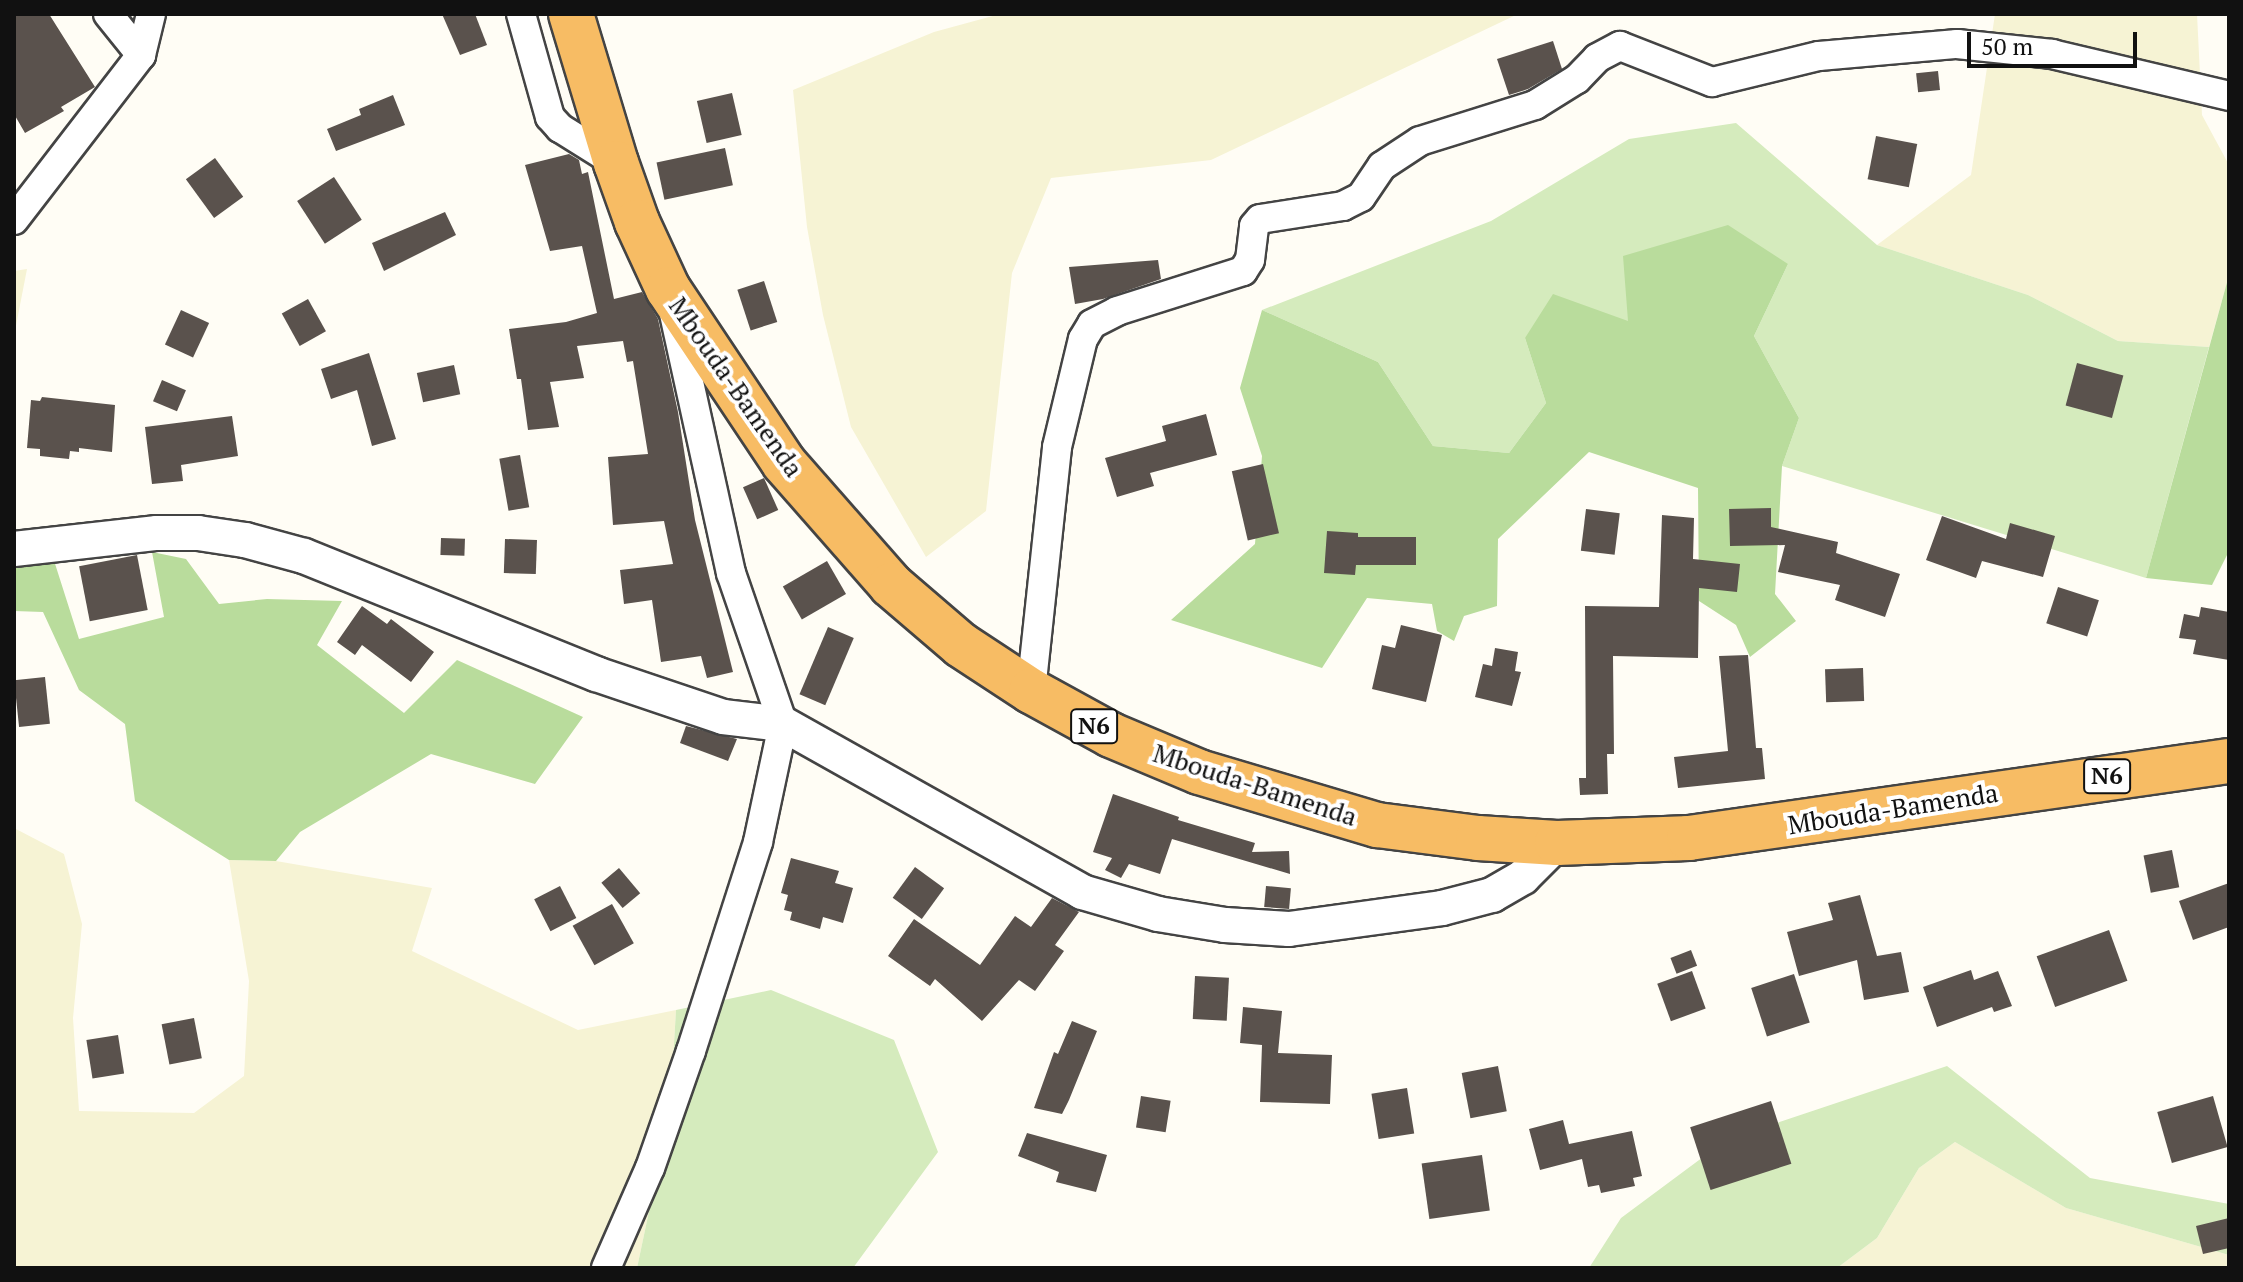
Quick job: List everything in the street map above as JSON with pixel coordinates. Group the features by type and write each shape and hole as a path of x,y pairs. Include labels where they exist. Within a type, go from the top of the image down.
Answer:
{"highway":[{"name":"Mbouda-Bamenda","path":"571,14 616,163 637,222 668,289 784,463 891,585 961,645 1031,691 1111,735 1199,772 1377,825 1478,838 1557,843 1689,838 2229,761"}],"street":[{"path":"108,14 141,55"},
{"path":"14,220 141,55 151,14"},
{"path":"521,14 550,117 560,128 616,163"},
{"path":"1031,691 1057,447 1083,339 1092,324 1117,311 1243,271 1250,260 1254,226 1260,219 1343,206 1361,197 1382,166 1420,141 1535,105 1577,79 1597,58 1620,46 1712,82 1819,56 1957,44 2052,54 2229,96"},
{"path":"603,1266 650,1168 691,1051 758,842 783,724 731,573 668,289"},
{"path":"14,549 157,533 198,533 245,540 358,576 493,635 682,704 723,717 783,724 1082,892 1158,914 1225,925 1289,929 1442,908 1492,895 1523,877 1557,843"}],"shaded area":[{"path":"1000,14 1518,14 1211,160 1051,178 1012,273 986,511 926,557 851,427 823,315 807,227 793,90 934,32"},
{"path":"1995,14 2197,14 2202,115 2229,165 2229,275 2209,347 2118,341 2028,295 1877,245 1971,175"},
{"path":"27,269 14,336 14,271"},
{"path":"14,828 64,854 82,924 73,1018 79,1111 194,1113 244,1076 249,981 229,860 276,861 432,888 412,951 578,1030 676,1010 670,1112 637,1268 14,1268"},
{"path":"1955,1142 2066,1208 2229,1255 2229,1268 1837,1268 1877,1238 1919,1168"}],"green space":[{"path":"1736,123 1877,245 2028,295 2118,341 2209,347 2146,578 1782,466 1799,418 1754,336 1788,264 1629,321 1525,338 1546,403 1509,453 1433,446 1378,362 1262,310 1491,221 1629,139"},
{"path":"1728,225 1788,264 1754,336 1799,418 1782,466 1775,594 1796,621 1750,657 1736,625 1699,601 1698,488 1589,452 1498,539 1497,606 1464,616 1454,641 1437,631 1432,604 1367,598 1322,668 1171,620 1255,544 1262,456 1240,388 1262,310 1378,362 1433,446 1509,453 1546,403 1525,338 1553,294 1628,321 1623,256"},
{"path":"2229,275 2229,551 2212,585 2146,578"},
{"path":"14,544 50,548 79,639 164,617 152,552 186,559 219,604 267,599 342,601 317,645 404,713 457,660 583,717 535,784 431,754 300,832 276,861 229,860 135,801 125,724 79,690 43,612 14,611"},
{"path":"771,990 894,1040 938,1152 853,1268 637,1268 670,1112 676,1010"},
{"path":"1947,1066 2090,1178 2229,1204 2229,1255 2066,1208 1955,1142 1919,1168 1877,1238 1837,1268 1589,1268 1621,1218 1726,1140"}],"building":[{"path":"14,14 49,14 95,87 61,107 64,111 25,133 14,114"},
{"path":"442,14 475,14 487,45 460,55"},
{"path":"1553,41 1562,69 1528,89 1509,95 1497,59"},
{"path":"1938,71 1940,90 1918,92 1916,73"},
{"path":"732,93 742,135 707,143 697,101"},
{"path":"393,95 405,125 336,151 327,129 361,115 359,109"},
{"path":"1876,136 1917,144 1909,187 1868,179"},
{"path":"725,148 733,185 664,200 657,163"},
{"path":"569,154 579,160 582,174 588,172 614,299 642,292 658,319 678,412 695,520 733,672 707,678 701,656 661,662 652,600 624,604 620,570 673,564 664,521 613,525 608,457 648,454 633,361 627,362 623,341 577,346 584,378 550,382 559,427 528,430 521,379 517,379 509,329 566,322 597,313 582,246 550,251 525,165"},
{"path":"215,158 243,197 214,218 186,179"},
{"path":"334,177 362,220 325,244 297,201"},
{"path":"445,212 456,235 384,271 372,243"},
{"path":"1158,260 1161,279 1103,299 1075,304 1069,267"},
{"path":"764,281 777,322 751,331 737,290"},
{"path":"308,299 326,331 300,346 282,314"},
{"path":"181,310 209,323 193,358 165,344"},
{"path":"369,353 396,439 372,446 357,390 331,399 321,369"},
{"path":"2077,363 2123,375 2112,418 2066,406"},
{"path":"454,365 460,394 423,402 417,373"},
{"path":"162,380 186,390 177,411 153,401"},
{"path":"42,397 115,405 112,452 79,448 79,452 70,451 69,459 40,456 40,449 27,448 31,400 40,401"},
{"path":"1206,414 1217,455 1150,473 1154,486 1117,497 1105,458 1166,441 1162,426"},
{"path":"232,416 238,456 181,465 183,481 152,484 145,427"},
{"path":"520,455 529,507 509,511 499,459"},
{"path":"1263,464 1279,533 1248,540 1232,471"},
{"path":"764,478 778,510 757,519 743,487"},
{"path":"1771,508 1771,527 1838,542 1836,553 1900,574 1885,617 1835,600 1840,585 1778,572 1785,545 1730,546 1729,509"},
{"path":"1586,509 1620,513 1615,555 1581,551"},
{"path":"1662,515 1694,518 1693,559 1740,564 1737,592 1699,588 1698,658 1613,656 1614,754 1607,754 1608,794 1580,795 1579,778 1586,778 1585,606 1659,607"},
{"path":"1942,516 2006,539 2010,523 2055,536 2043,577 1982,561 1976,578 1926,560"},
{"path":"1327,531 1358,533 1358,537 1416,537 1416,565 1356,565 1355,575 1324,573"},
{"path":"441,538 465,539 464,556 440,555"},
{"path":"505,539 537,540 536,574 504,573"},
{"path":"137,555 148,610 90,621 79,566"},
{"path":"827,561 846,594 802,619 783,586"},
{"path":"2058,587 2099,600 2087,636 2046,623"},
{"path":"362,606 387,624 391,619 434,652 411,682 362,645 355,655 337,642"},
{"path":"2201,607 2229,612 2229,660 2193,654 2196,640 2179,638 2184,614 2199,617"},
{"path":"1401,625 1442,635 1426,702 1372,689 1382,645 1395,648"},
{"path":"828,627 854,638 825,705 799,694"},
{"path":"1495,648 1518,652 1515,671 1521,672 1512,706 1475,697 1483,664 1492,666"},
{"path":"1748,655 1756,748 1762,748 1765,779 1678,788 1674,757 1728,751 1719,656"},
{"path":"1863,668 1864,701 1826,702 1825,669"},
{"path":"45,677 50,724 19,727 14,680"},
{"path":"686,726 737,739 728,761 680,743"},
{"path":"1113,794 1179,817 1178,820 1255,843 1252,852 1289,851 1290,874 1172,839 1160,874 1129,864 1121,878 1105,870 1112,858 1093,852"},
{"path":"2172,850 2179,887 2151,893 2144,856"},
{"path":"791,858 839,871 835,883 853,888 843,923 823,917 820,929 790,920 792,912 784,910 788,895 781,893"},
{"path":"915,867 944,888 922,919 893,898"},
{"path":"619,868 640,893 623,908 601,883"},
{"path":"2229,883 2229,927 2193,940 2179,901"},
{"path":"560,886 576,918 551,931 534,899"},
{"path":"1266,886 1291,888 1289,909 1264,907"},
{"path":"1860,895 1877,956 1901,952 1909,992 1864,1000 1857,960 1799,976 1787,932 1833,920 1828,903"},
{"path":"1052,898 1079,912 1055,945 1064,951 1035,991 1019,980 982,1021 935,979 930,986 888,956 914,919 980,965 1015,916 1031,927"},
{"path":"612,904 634,943 594,965 573,926"},
{"path":"2109,930 2127,981 2055,1007 2037,956"},
{"path":"1691,950 1697,966 1677,974 1670,958"},
{"path":"1971,970 1974,980 1998,971 2012,1006 1994,1012 1992,1007 1937,1027 1923,987"},
{"path":"1692,971 1706,1009 1671,1021 1657,984"},
{"path":"1794,974 1810,1023 1767,1036 1751,988"},
{"path":"1195,976 1229,978 1227,1021 1193,1019"},
{"path":"1243,1007 1282,1011 1278,1053 1332,1055 1330,1104 1260,1102 1262,1045 1240,1043"},
{"path":"194,1018 202,1058 169,1065 162,1024"},
{"path":"1072,1021 1097,1031 1069,1100 1062,1114 1034,1108 1054,1052 1058,1054"},
{"path":"118,1035 124,1074 92,1079 86,1040"},
{"path":"1498,1066 1507,1111 1470,1118 1462,1073"},
{"path":"1407,1088 1414,1133 1379,1139 1371,1094"},
{"path":"1141,1096 1171,1101 1166,1132 1136,1128"},
{"path":"2213,1096 2228,1147 2172,1163 2157,1112"},
{"path":"1771,1101 1791,1164 1711,1190 1690,1127"},
{"path":"1563,1120 1569,1144 1632,1131 1642,1176 1633,1178 1635,1186 1601,1193 1599,1185 1588,1187 1582,1159 1540,1170 1529,1129"},
{"path":"1027,1133 1107,1155 1096,1192 1056,1182 1059,1172 1018,1156"},
{"path":"1482,1155 1490,1210 1429,1219 1422,1163"},
{"path":"2229,1218 2229,1248 2203,1254 2196,1226"}]}
